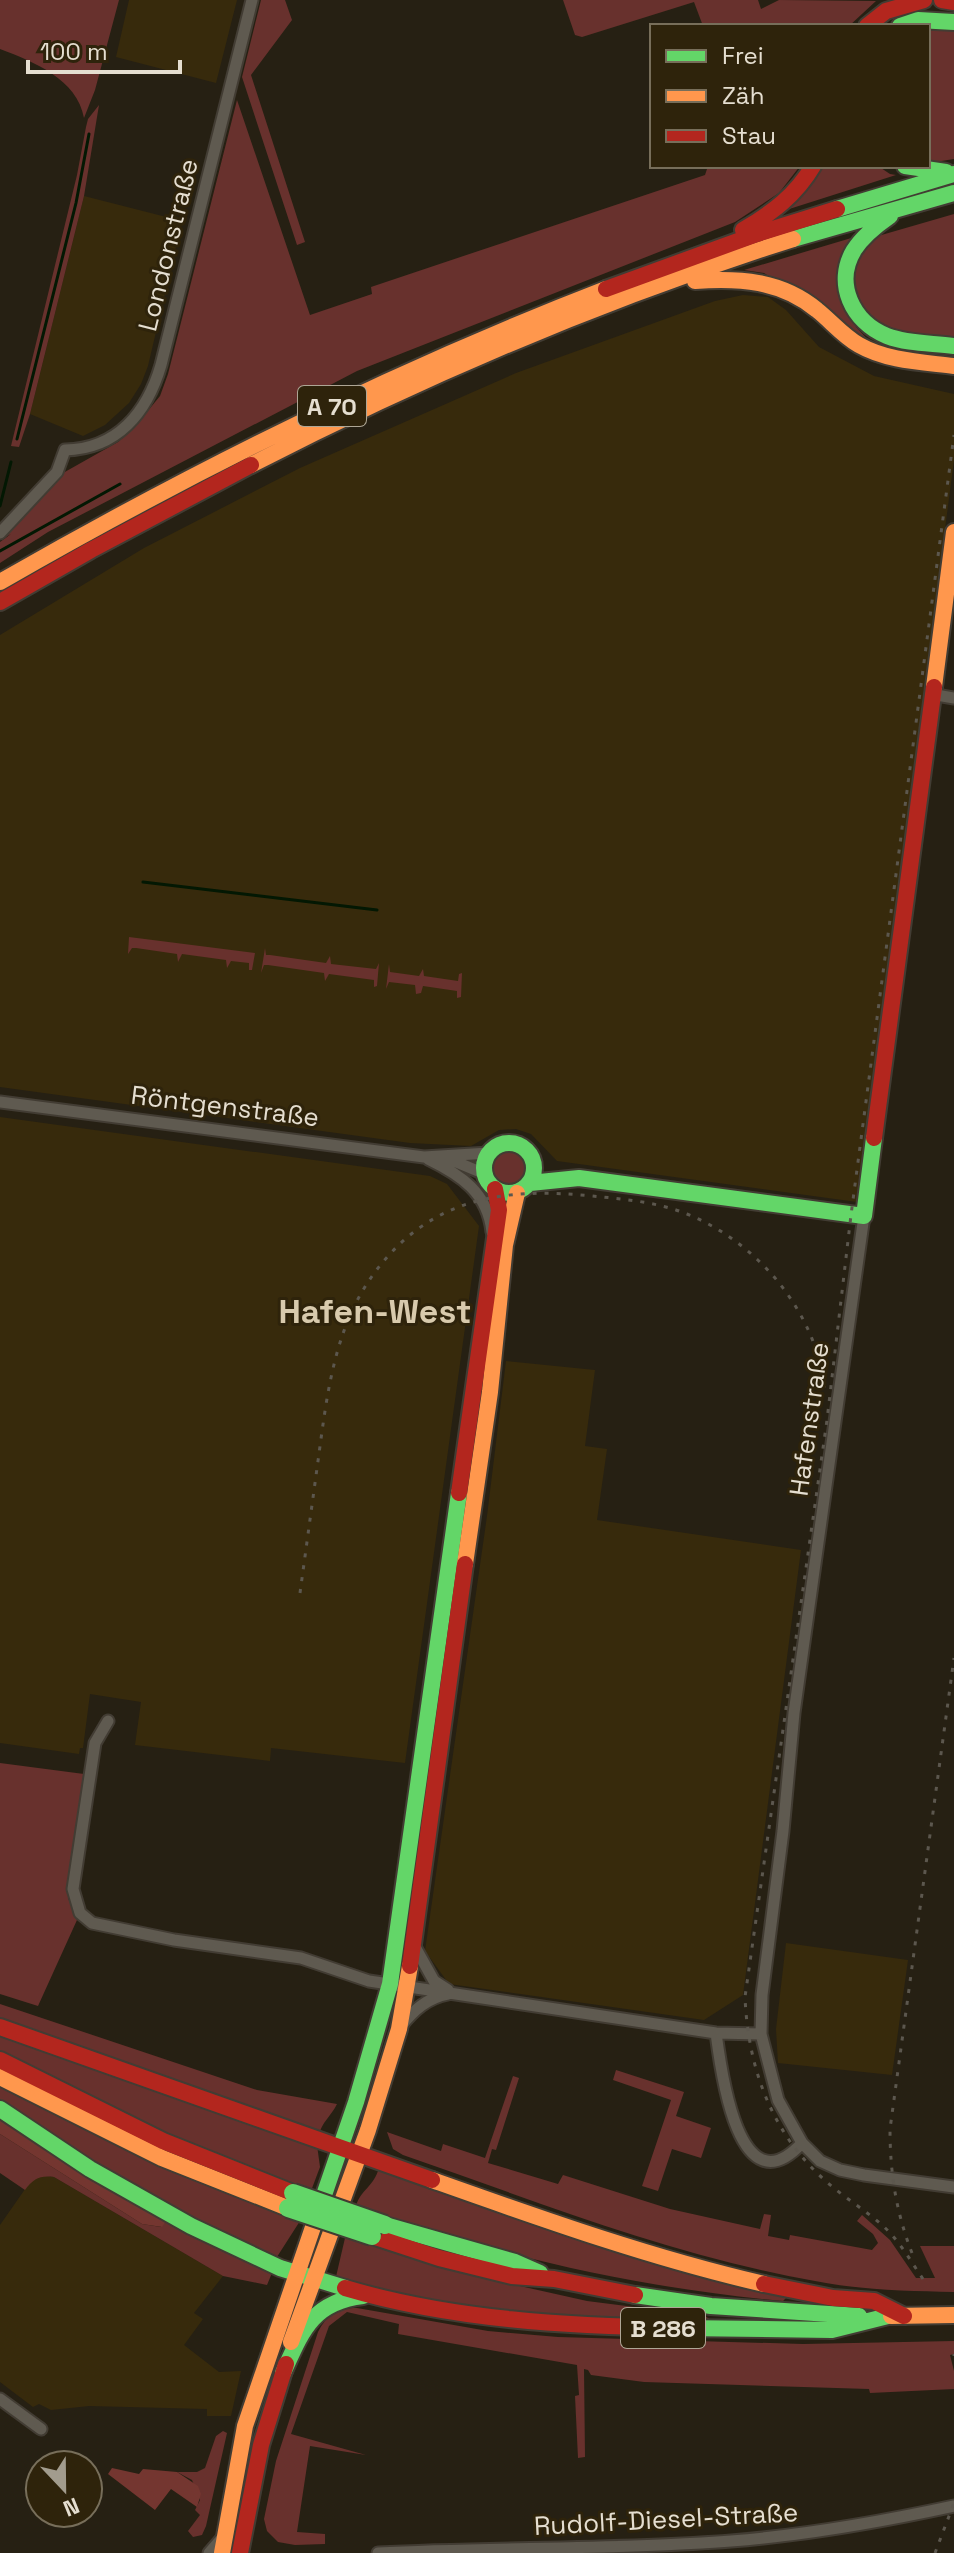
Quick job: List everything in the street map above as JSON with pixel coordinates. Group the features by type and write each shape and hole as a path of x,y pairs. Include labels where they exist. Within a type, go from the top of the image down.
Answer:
{"main road":[{"path":"870,24 886,11 924,0"},
{"path":"942,0 954,2"},
{"path":"906,24 918,20 954,22"},
{"path":"708,252 780,207 798,189 812,168"},
{"path":"913,168 954,173"},
{"name":"A 70","path":"0,582 215,462 377,384 550,311 708,252 954,173"},
{"name":"A 70","path":"0,602 117,534 298,440 456,367 759,250 954,193"},
{"path":"904,207 880,223 853,251 846,266 845,291 856,314 882,334 952,344"},
{"path":"667,284 748,278 775,285 795,294 859,345 880,355 954,366"},
{"name":"Hafenstraße","path":"864,1216 954,532"},
{"path":"223,2545 245,2426 321,2234 360,2154 399,2029 399,1986 416,1854 490,1324 505,1245 523,1188 534,1173 534,1163 526,1149 512,1143 503,1144 489,1153 486,1159 499,1210 493,1243 490,1324"},
{"path":"534,1163 579,1178 864,1216"},
{"path":"490,1182 503,1193 579,1178"},
{"path":"321,2234 340,2148 413,1944 416,1854"},
{"path":"0,2027 590,2236 667,2260 780,2288 833,2298 874,2301 896,2316"},
{"name":"B 286","path":"0,2060 290,2201"},
{"name":"B 286","path":"0,2077 162,2158 378,2230 515,2262 554,2279 711,2306 808,2314 954,2315"},
{"name":"B 286","path":"0,2109 90,2169 230,2245 305,2276 373,2296 494,2318 631,2327 832,2330 896,2316"},
{"path":"240,2553 261,2445 283,2373 305,2276"},
{"name":"B 286","path":"283,2373 306,2324 326,2304 342,2298 373,2296"}],"street":[{"name":"Londonstraße","path":"0,533 57,472 65,450 83,450 120,431 145,404 156,383 252,0"},
{"path":"931,694 954,698"},
{"name":"Röntgenstraße","path":"0,1102 424,1157 489,1153"},
{"path":"424,1157 453,1171 476,1191 487,1213 493,1243"},
{"name":"Röntgenstraße","path":"444,1157 490,1182"},
{"name":"Hafenstraße","path":"864,1216 794,1713 762,1995 761,2034 778,2100 802,2143 820,2161 840,2170 954,2187"},
{"path":"108,1721 95,1743 73,1889 76,1905 85,1918 104,1927 301,1958 369,1981 716,2033 761,2034"},
{"path":"413,1944 434,1981 452,1993"},
{"path":"399,2029 411,2013 428,2000 452,1993"},
{"path":"716,2033 721,2070 734,2119 754,2155 760,2161 779,2161 802,2143"},
{"path":"0,2399 41,2429"},
{"name":"Rudolf-Diesel-Straße","path":"378,2553 633,2550 811,2533 954,2506"},
{"path":"209,2553 223,2545"}],"shaded area":[{"path":"0,0 119,0 95,90 84,118 80,104 63,82 40,66 0,49"},
{"path":"129,0 237,0 216,83 116,57"},
{"path":"261,0 285,0 292,20 251,75 305,242 297,245 242,77"},
{"path":"563,0 758,0 761,9 779,0 876,1 851,24 702,24 694,2 582,37 575,35"},
{"path":"930,30 954,31 954,159 930,163"},
{"path":"237,100 310,315 372,294 371,287 705,175 707,168 798,168 779,193 735,222 357,371 48,532 0,563 0,542 11,534 0,540 63,473 118,442 133,429 160,396"},
{"path":"99,105 84,196 30,414 19,447 11,446 88,119"},
{"path":"821,168 881,168 896,175 783,211"},
{"path":"84,196 182,221 141,384 129,403 105,425 83,436 30,414"},
{"path":"954,214 954,337 941,341 870,322 850,280 862,250 878,236"},
{"path":"858,236 845,253 856,327 870,342 764,273 744,270"},
{"path":"743,295 768,297 786,310 819,347 874,376 954,394 954,460 857,1202 557,1161 531,1134 516,1129 499,1130 471,1146 410,1143 0,1087 0,635 144,548 300,468 516,373 715,301"},
{"path":"129,937 255,953 252,970 249,970 249,963 231,961 227,968 226,960 182,954 178,962 177,954 136,948 128,954"},
{"path":"265,948 266,955 326,963 330,956 331,964 376,969 379,963 377,986 374,987 374,980 329,974 325,981 324,973 268,965 264,965 261,973"},
{"path":"389,964 390,972 419,976 423,969 424,976 458,981 462,973 461,997 457,998 457,991 423,986 421,993 416,994 415,985 389,982 386,989"},
{"path":"0,1117 430,1176 447,1184 479,1226 405,1763 271,1748 270,1761 135,1745 141,1702 90,1694 83,1748 80,1748 79,1754 0,1743"},
{"path":"509,1152 521,1157 526,1169 521,1181 509,1186 497,1181 492,1169 497,1157"},
{"path":"506,1361 595,1370 585,1446 607,1449 597,1520 801,1550 743,1995 704,2020 449,1984 425,1951"},
{"path":"0,1763 84,1774 68,1898 77,1920 38,2006 0,1994"},
{"path":"786,1943 908,1960 892,2075 778,2063 776,2029"},
{"path":"0,2004 257,2090 337,2104 319,2135 0,2024"},
{"path":"0,2034 317,2145 320,2167 311,2191 178,2138 0,2052"},
{"path":"616,2070 684,2092 676,2116 711,2128 701,2158 672,2149 658,2191 642,2186 671,2100 613,2080"},
{"path":"513,2076 519,2078 496,2150 492,2149 488,2163 558,2184 563,2175 670,2209 760,2229 764,2214 771,2215 768,2236 789,2240 790,2235 872,2250 878,2243 873,2234 857,2221 862,2215 890,2240 916,2278 935,2278 920,2246 954,2246 954,2292 884,2290 832,2284 710,2257 556,2209 393,2149 387,2132 441,2151 443,2144 485,2158"},
{"path":"0,2084 300,2221 275,2260 141,2194 0,2102"},
{"path":"0,2115 167,2220 162,2227 142,2224 0,2134"},
{"path":"0,2134 142,2224 161,2227 167,2220 272,2273 267,2285 223,2276 54,2177 37,2179 25,2190 0,2173"},
{"path":"379,2168 787,2297 783,2301 746,2297 598,2274 473,2243 356,2206"},
{"path":"42,2175 54,2177 223,2276 194,2313 203,2319 184,2345 219,2372 241,2371 231,2416 207,2416 207,2409 89,2406 51,2410 39,2404 33,2407 0,2382 0,2225 30,2182"},
{"path":"345,2238 493,2280 587,2301 705,2316 711,2320 505,2314 335,2281"},
{"path":"357,2308 488,2331 558,2337 803,2344 954,2341 954,2354 950,2355 954,2389 870,2393 869,2389 644,2382 591,2375 584,2369 585,2457 578,2458 577,2365 398,2334 399,2324 347,2312 329,2326 291,2434 366,2455 310,2446 297,2532 325,2534 325,2544 278,2542 267,2531 264,2519 276,2461 318,2332 333,2314"},
{"path":"223,2431 227,2433 206,2526 202,2535 193,2537 188,2531 200,2515 195,2510 200,2500 192,2480 177,2472 197,2472 205,2468 216,2436"},
{"path":"112,2468 139,2474 143,2469 177,2472 198,2486 201,2494 197,2507 171,2489 155,2510 108,2474"}],"waterway":[{"path":"17,439 76,203 89,134"},
{"path":"0,506 11,462"},
{"path":"0,551 120,484"},
{"path":"143,882 377,910"}],"railway":[{"path":"923,2279 888,2231 808,2164 778,2122 751,2050 745,1997 827,1420 851,1215 954,435"},
{"path":"300,1593 329,1387 350,1315 375,1272 397,1247 420,1227 472,1202 529,1194 604,1197 664,1207 713,1227 760,1262 797,1309 811,1335 825,1392"},
{"path":"912,2253 895,2192 890,2129 954,1658"},
{"path":"935,2553 954,2503"}],"traffic: fast":[{"path":"906,24 918,20 954,22"},
{"path":"919,168 946,172"},
{"path":"837,209 954,174"},
{"path":"793,239 954,193"},
{"path":"890,216 870,231 854,250 846,275 850,300 864,321 887,336 954,346"},
{"path":"530,1183 579,1178 864,1216 874,1138"},
{"path":"509,1143 527,1150 534,1168 527,1186 509,1193 491,1186 484,1168 491,1150 509,1143"},
{"path":"313,2227 356,2102 390,1984 459,1493"},
{"path":"0,2109 90,2169 191,2226 280,2268 345,2288"},
{"path":"293,2193 385,2225"},
{"path":"288,2208 372,2236"},
{"path":"385,2225 515,2262 540,2273"},
{"path":"635,2295 711,2306 859,2316"},
{"path":"283,2373 303,2332 320,2312 346,2299 363,2296"},
{"path":"680,2328 832,2330 888,2316"}],"traffic: slow":[{"path":"251,465 383,400 517,341 654,287 793,239"},
{"path":"695,281 743,281 774,287 803,300 848,337 870,350 905,360 954,366"},
{"path":"0,582 147,500 297,424 450,353 606,289"},
{"path":"934,687 954,532"},
{"path":"465,1564 490,1392 505,1245 517,1193"},
{"path":"291,2342 368,2130 399,2029 410,1966"},
{"path":"0,2077 162,2158 288,2208"},
{"path":"432,2180 638,2250 764,2284"},
{"path":"222,2553 245,2426 313,2227"},
{"path":"891,2316 954,2315"}],"traffic: jam":[{"path":"870,24 886,11 924,0"},
{"path":"942,0 954,2"},
{"path":"743,230 782,202 812,168"},
{"path":"606,289 757,234 837,209"},
{"path":"0,602 251,465"},
{"path":"874,1138 934,687"},
{"path":"459,1493 499,1210 495,1189"},
{"path":"410,1966 465,1564"},
{"path":"0,2027 432,2180"},
{"path":"0,2060 163,2141 293,2193"},
{"path":"372,2236 439,2258 512,2276 554,2279 635,2295"},
{"path":"764,2284 833,2298 874,2301 904,2316"},
{"path":"345,2288 469,2314 596,2325 680,2328"},
{"path":"240,2553 261,2445 286,2364"}],"district":[{"name":"Hafen-West","path":"375,1311"}]}
